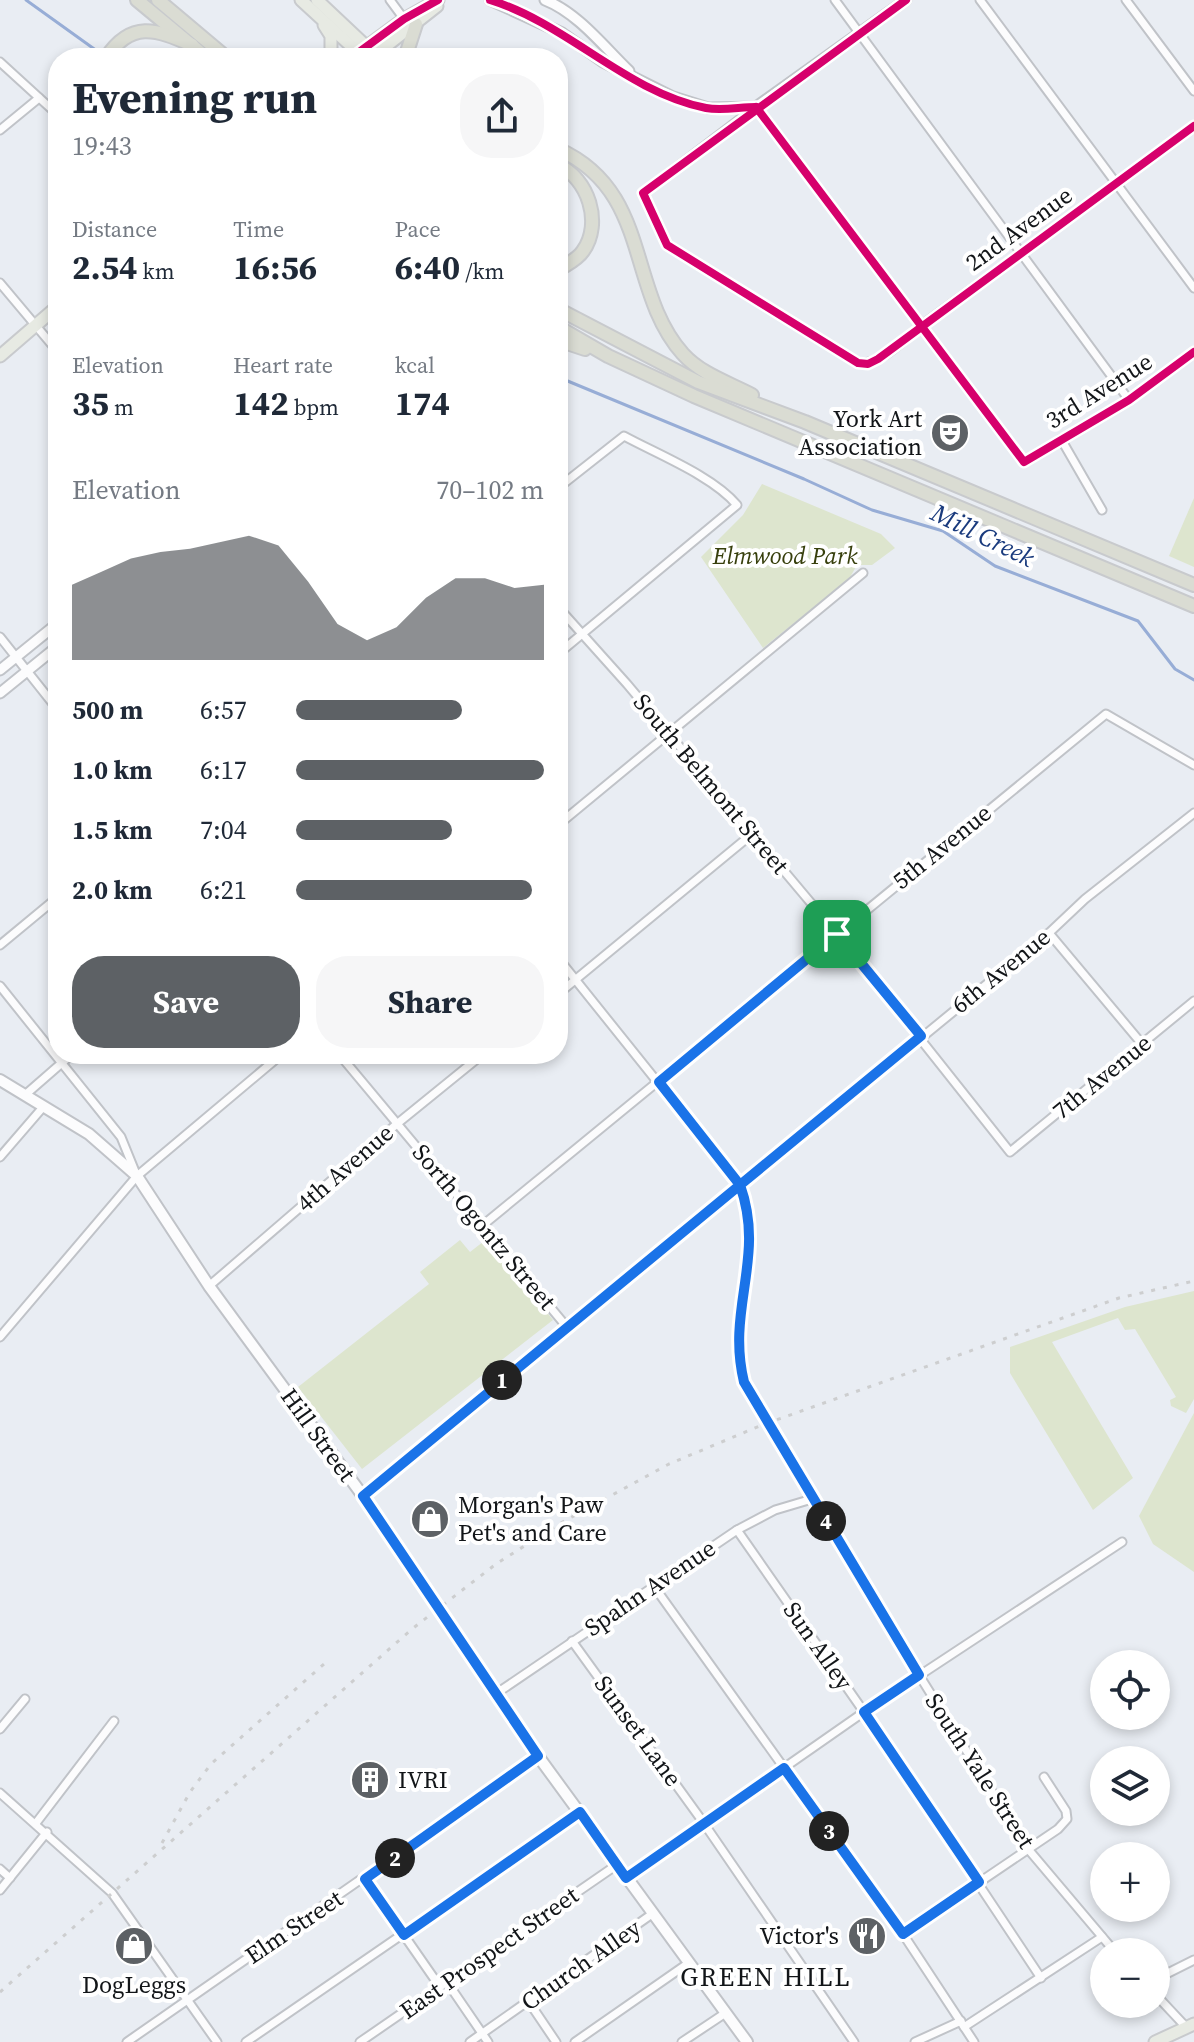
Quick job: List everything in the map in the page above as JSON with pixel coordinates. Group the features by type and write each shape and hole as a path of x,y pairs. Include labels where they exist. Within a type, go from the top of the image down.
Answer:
{"highway":[{"path":"137,0 195,48"},
{"path":"158,0 215,48"},
{"path":"406,48 410,22"},
{"path":"113,48 132,34 149,29 192,45"},
{"path":"568,155 599,178 628,221 652,303 662,326 685,357 700,369 805,422"},
{"path":"568,173 582,185 593,218 585,249 568,262"},
{"path":"568,314 698,382 805,422 1194,585"},
{"path":"568,332 629,366"},
{"path":"568,344 629,366 1194,606"}],"main road":[{"path":"301,0 358,48"},
{"path":"317,0 360,48"},
{"path":"375,48 440,0"},
{"path":"320,17 331,36 331,48"},
{"path":"0,356 48,317"},
{"path":"0,1080 89,1134 137,1176"},
{"name":"Hill Street","path":"137,1176 209,1286 363,1496 538,1756 687,1964 747,2042"},
{"path":"1155,2042 1190,2026"}],"street":[{"path":"390,0 410,22"},
{"path":"490,0 562,33 603,62 637,79 708,108 756,107 906,0"},
{"path":"545,0 572,18 637,79"},
{"path":"835,0 1129,400"},
{"path":"980,0 1194,288"},
{"path":"1126,0 1194,91"},
{"path":"562,33 572,18"},
{"path":"0,62 48,106"},
{"path":"0,130 39,98"},
{"path":"756,107 923,325"},
{"name":"2nd Avenue","path":"756,107 643,193 667,245 858,363 868,364 1194,126"},
{"path":"0,283 48,340"},
{"name":"3rd Avenue","path":"923,325 1024,462 1129,400 1194,352"},
{"path":"568,480 624,436 730,496 737,505 568,646"},
{"path":"1061,439 1102,510"},
{"path":"568,816 863,573"},
{"name":"South Belmont Street","path":"568,617 837,934 1010,1152"},
{"path":"0,670 48,631"},
{"path":"0,637 48,697"},
{"path":"0,693 48,654"},
{"name":"5th Avenue","path":"483,1225 1106,714 1194,765"},
{"name":"6th Avenue","path":"363,1496 566,1326 1049,933 1085,899 1194,813"},
{"path":"568,986 752,834"},
{"path":"0,945 48,905"},
{"path":"1049,933 1142,1044"},
{"name":"South Yale Street","path":"568,970 740,1185 751,1222 751,1242 736,1331 737,1355 744,1382 919,1675 1028,1849 1102,1937"},
{"name":"Hill Street","path":"0,986 48,1046"},
{"name":"7th Avenue","path":"1010,1152 1194,1001"},
{"path":"25,1095 61,1064"},
{"name":"Hill Street","path":"63,1064 121,1137 137,1176"},
{"path":"0,1337 137,1176 270,1064"},
{"name":"Sorth Ogontz Street","path":"348,1064 566,1326"},
{"name":"4th Avenue","path":"209,1286 471,1064"},
{"path":"0,1157 44,1106"},
{"path":"0,1316 10,1325"},
{"name":"Spahn Avenue","path":"497,1693 737,1530 775,1510 812,1499"},
{"name":"Sun Alley","path":"737,1530 864,1712 1041,1978"},
{"path":"626,1878 864,1712 1122,1542"},
{"path":"653,1585 903,1934 974,2042"},
{"name":"Sunset Lane","path":"572,1641 703,1822 854,2042"},
{"path":"0,1729 25,1699"},
{"path":"36,1823 114,1721"},
{"name":"Elm Street","path":"127,2042 538,1756"},
{"path":"903,1934 1067,1819 1066,1811 1044,1777"},
{"path":"0,1793 112,1893 217,2042"},
{"path":"246,2042 580,1812"},
{"path":"0,1890 47,1832"},
{"name":"East Prospect Street","path":"360,2042 618,1864"},
{"path":"0,1869 10,1878"},
{"path":"365,1879 404,1935 488,2042"},
{"name":"Church Alley","path":"470,2042 652,1914"},
{"path":"915,2042 963,2024 1102,1937"},
{"path":"1170,1972 1194,1960"},
{"path":"575,2042 687,1964"},
{"path":"529,2002 556,2042"},
{"path":"1170,2008 1190,2026"},
{"path":"682,2042 724,2014"}],"green space":[{"name":"Elmwood Park","path":"762,484 881,534 895,548 872,565 857,565 849,579 763,648 701,557 743,515"},
{"path":"1194,498 1194,567 1169,556"},
{"path":"488,1238 553,1320 362,1469 298,1387 429,1284 420,1272 460,1240 470,1252"},
{"path":"1194,1291 1194,1399 1186,1413 1171,1406 1170,1400 1176,1397 1135,1329 1125,1330 1118,1318 1052,1342 1133,1478 1093,1510 1010,1373 1010,1347 1125,1307"},
{"path":"1194,1413 1194,1572 1153,1544 1139,1516"}],"waterway":[{"name":"Mill Creek","path":"26,0 93,48"},
{"name":"Mill Creek","path":"568,381 872,510 943,531 995,566 1138,621 1175,669 1194,680"}],"railway":[{"path":"0,1992 412,1629 496,1564 559,1524 669,1464 762,1425 1119,1298 1194,1281"},
{"path":"162,1843 190,1792 211,1764 324,1664"}],"cycle path":[{"path":"365,48 404,19 438,0"},
{"path":"490,0 545,25 649,88 677,100 712,109 756,107"},
{"path":"906,0 643,193 667,245 858,363 868,364 878,359 1194,126"},
{"path":"756,107 1024,462 1129,400 1194,352"}],"place":[{"name":"York Art Association","path":"950,433"},
{"name":"Morgan's Paw Pet's and Care","path":"430,1519"},
{"name":"IVRI","path":"370,1780"},
{"name":"Victor's","path":"867,1936"},
{"name":"DogLeggs","path":"134,1946"}],"district":[{"name":"GREEN HILL","path":"766,1977"}],"route":[{"path":"837,934 659,1082 740,1185 363,1496 538,1756 365,1879 404,1935 580,1812 626,1878 784,1768 903,1934 979,1882 864,1712 919,1675 744,1382 737,1355 736,1331 751,1242 751,1222 740,1185 921,1036 837,934"}]}
